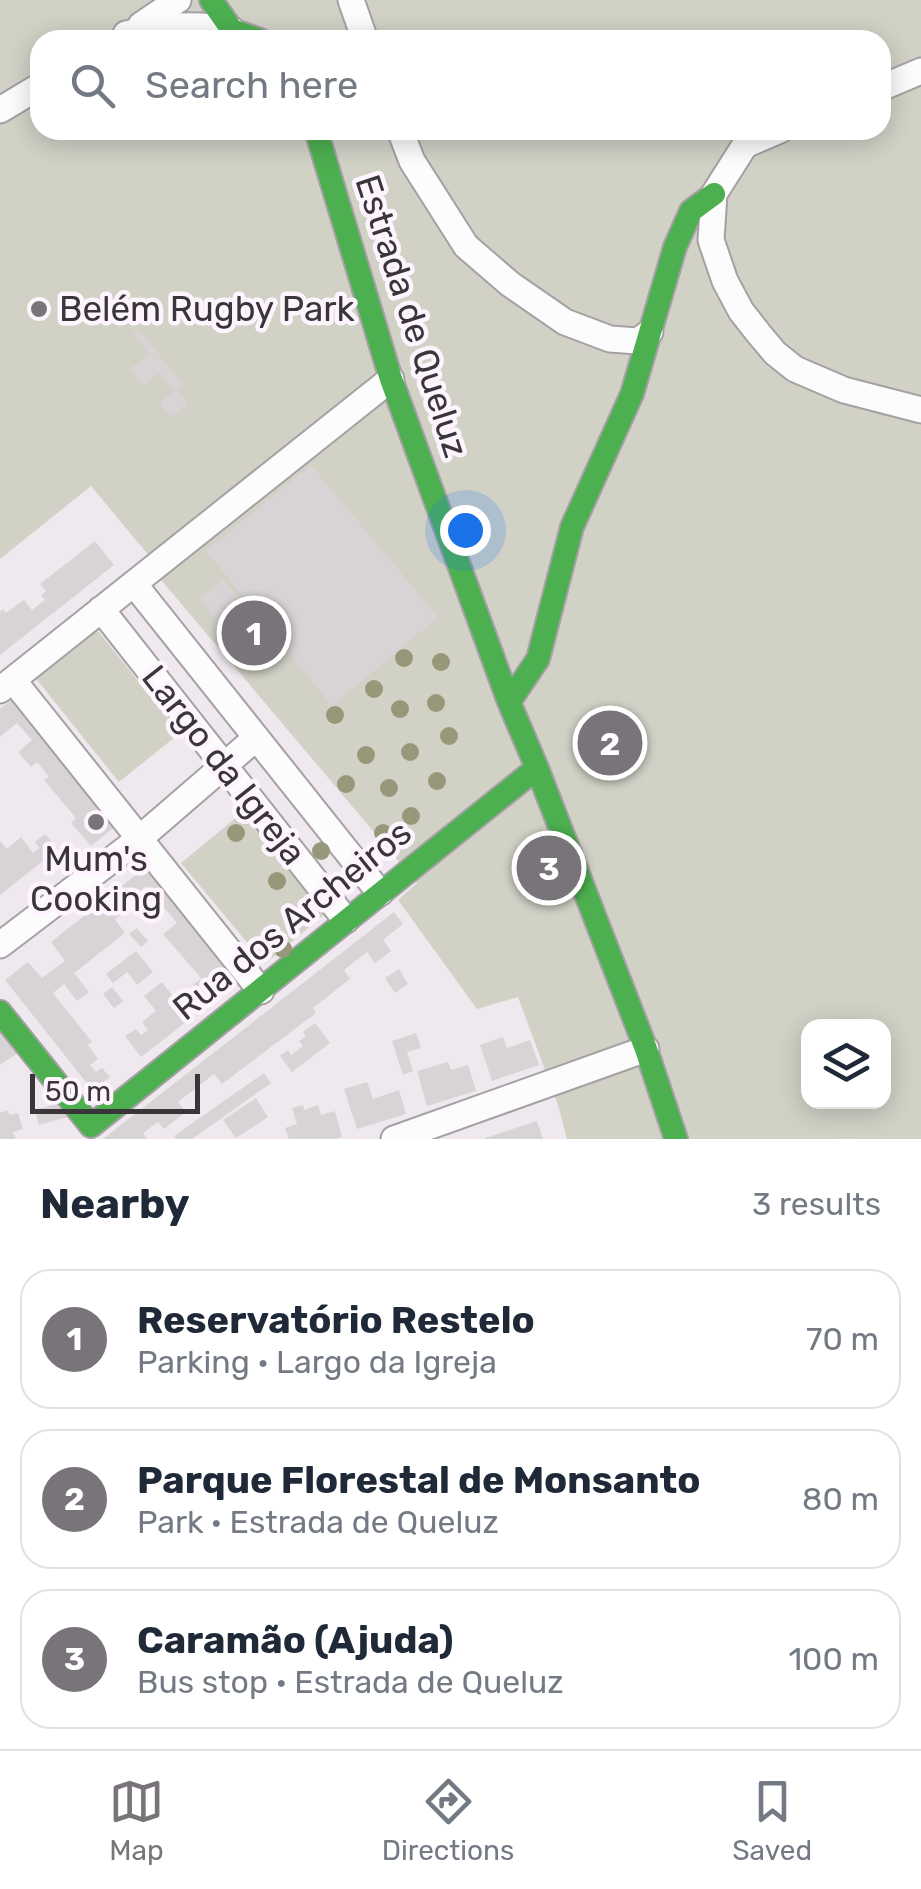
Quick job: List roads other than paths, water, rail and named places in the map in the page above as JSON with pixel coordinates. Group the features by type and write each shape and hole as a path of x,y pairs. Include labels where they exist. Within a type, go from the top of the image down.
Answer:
{"street":[{"path":"133,30 178,0"},
{"path":"211,0 232,30"},
{"path":"351,0 362,30"},
{"path":"155,30 184,24 232,30"},
{"path":"891,84 921,71"},
{"path":"0,110 30,92"},
{"name":"Estrada de Queluz","path":"319,140 391,379 509,702 646,1049 676,1139"},
{"path":"404,140 412,161 466,246 510,284 564,322 610,339 638,341 650,332"},
{"path":"509,702 538,659 572,527 632,394 675,248 691,211 714,194 745,145 757,140"},
{"path":"714,194 711,240 716,257 740,311 775,352 794,369 844,390 921,410"},
{"path":"261,991 139,838 6,685 391,379"},
{"name":"Largo da Igreja","path":"134,584 380,892"},
{"name":"Largo da Igreja","path":"102,610 346,920"},
{"path":"0,944 139,838 256,738"},
{"name":"Rua dos Archeiros","path":"0,1012 91,1126 537,768"},
{"path":"394,1139 646,1049"}],"place":[{"name":"Belém Rugby Park","path":"39,309"},
{"name":"Reservatório Restelo","path":"254,633"},
{"name":"Parque Florestal de Monsanto","path":"610,743"},
{"name":"Mum's Cooking","path":"96,822"},
{"name":"Caramão (Ajuda)","path":"549,868"}]}
